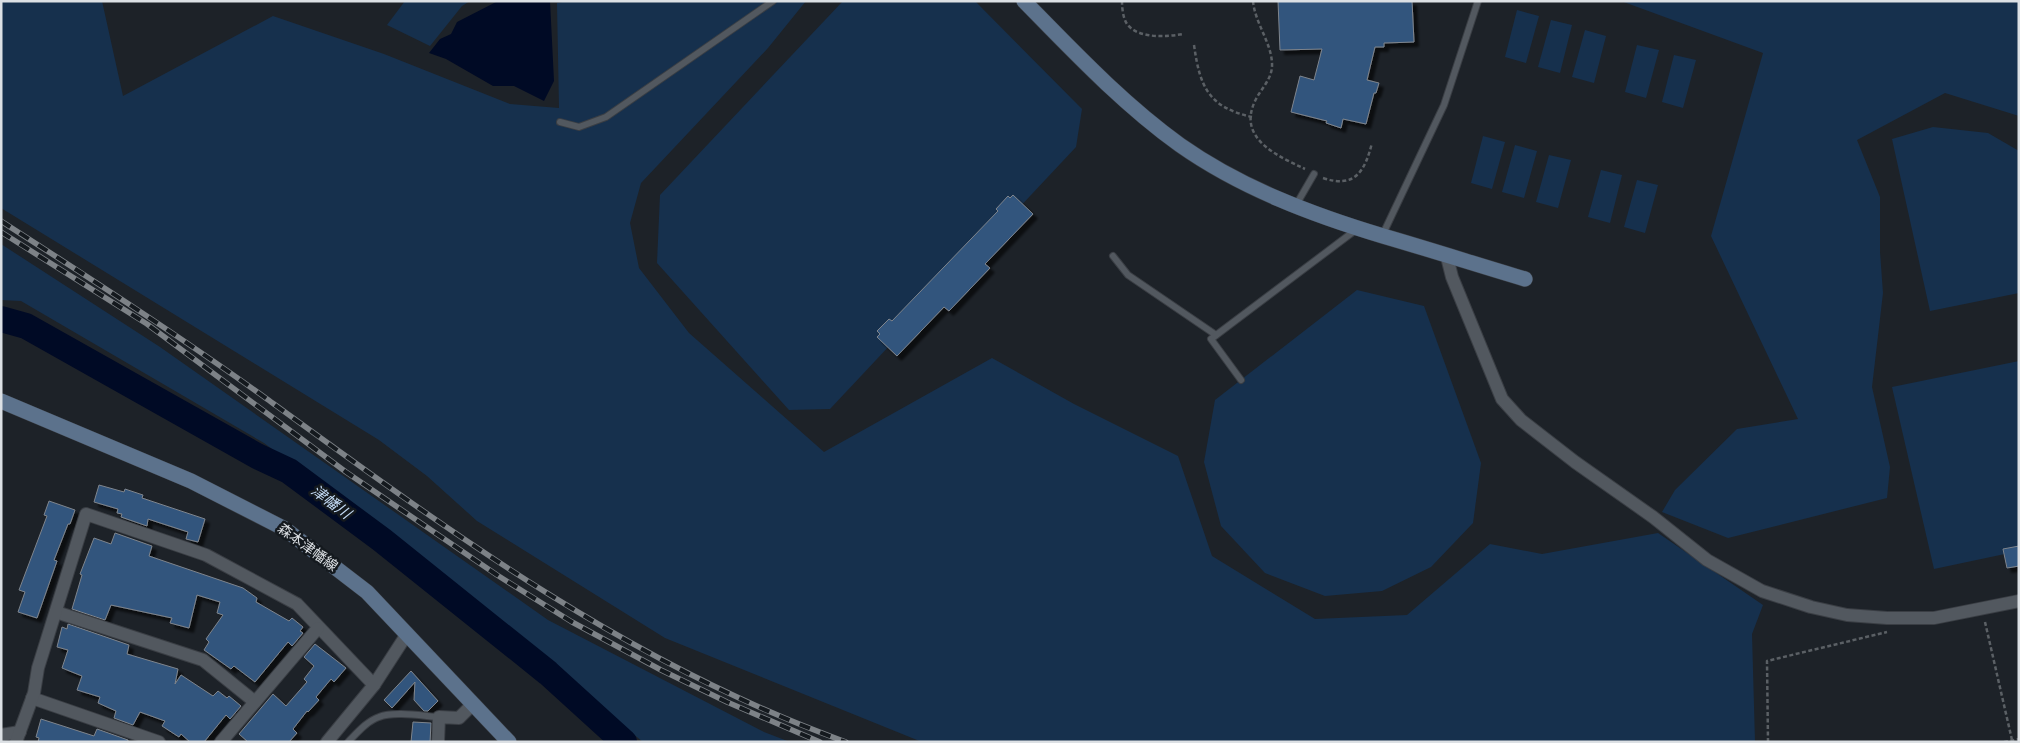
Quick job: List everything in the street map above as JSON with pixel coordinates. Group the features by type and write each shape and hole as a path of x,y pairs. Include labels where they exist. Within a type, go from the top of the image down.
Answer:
{"main road":[{"path":"1024,1 1096,74 1181,145 1241,182 1358,228 1525,279"},
{"name":"森本津幡線","path":"1,401 191,481 285,529 367,592 509,742"}],"street":[{"path":"1448,257 1452,277 1502,399 1521,420 1575,462 1653,517 1706,560 1762,591 1812,607 1847,615 1934,618 2019,601"},
{"path":"1,734 18,737 32,698 38,668 86,514 206,556 297,604 374,685"},
{"path":"56,612 203,660 255,702"},
{"path":"221,742 318,628"},
{"path":"327,742 374,685 407,634"},
{"path":"32,698 159,742"},
{"path":"438,742 439,717 459,718 473,704"}],"lane":[{"path":"560,122 579,127 606,117 773,1"},
{"path":"1382,236 1444,105 1478,1"},
{"path":"1296,205 1314,174"},
{"path":"1241,380 1211,339 1358,228"},
{"path":"1113,256 1128,275 1216,335"},
{"path":"348,742 366,724 379,717 391,715 439,717"}],"path":[{"path":"1122,1 1122,11 1127,24 1136,32 1155,36 1183,34"},
{"path":"1253,1 1272,63 1272,74 1254,102 1252,117 1254,133 1262,144 1274,154 1314,174 1334,181 1351,178 1361,173 1367,162 1372,143"},
{"path":"1194,46 1201,81 1209,94 1221,105 1239,114 1252,117"},
{"path":"1982,608 2012,740"},
{"path":"1768,742 1767,661 1896,630 1894,618"},
{"path":"2004,742 2019,739"}],"shaded area":[{"path":"1,1 102,1 123,96 273,16 384,54 510,104 559,108 557,3 567,1 806,1 768,48 641,183 630,223 639,268 689,333 824,452 992,358 1074,404 1178,456 1212,556 1315,619 1407,615 1490,544 1542,554 1658,533 1763,605 1752,634 1755,742 922,742 665,638 477,521 427,476 379,440 1,208"},
{"path":"405,1 470,1 462,6 430,46 387,25"},
{"path":"498,1 550,1 554,81 544,101 514,86 493,86 446,59 429,53 440,39 451,34 457,22"},
{"path":"843,1 975,1 1082,109 1076,147 830,409 789,410 657,263 660,195"},
{"path":"1621,1 2019,1 2019,116 1945,93 1857,140 1880,197 1880,252 1883,293 1872,387 1890,467 1887,498 1728,538 1662,512 1675,490 1737,429 1798,419 1711,236 1763,53"},
{"path":"1517,10 1539,16 1526,63 1505,57"},
{"path":"1551,20 1572,25 1560,73 1538,67"},
{"path":"1585,30 1606,36 1594,83 1572,77"},
{"path":"1637,45 1659,50 1646,98 1625,92"},
{"path":"1674,55 1696,60 1683,108 1662,102"},
{"path":"1933,127 1988,133 2019,151 2019,293 1930,311 1892,139"},
{"path":"1483,136 1505,142 1492,189 1471,183"},
{"path":"1515,145 1537,151 1524,198 1502,192"},
{"path":"1549,155 1571,160 1558,208 1536,202"},
{"path":"1601,170 1622,175 1610,223 1588,217"},
{"path":"1637,180 1658,185 1645,233 1624,227"},
{"path":"1,244 160,347 548,620 764,732 790,742 643,742 437,572 264,443 21,301 1,300"},
{"path":"1357,290 1424,306 1481,463 1473,523 1431,567 1382,591 1325,596 1265,573 1221,526 1204,462 1215,400"},
{"path":"2019,361 2019,551 1934,569 1892,387"}],"building":[{"path":"1278,1 1412,1 1414,42 1384,43 1384,47 1375,47 1367,80 1379,83 1376,93 1374,93 1366,124 1343,119 1341,128 1326,123 1327,121 1291,112 1300,76 1314,80 1322,49 1280,50"},
{"path":"1013,195 1033,214 985,264 990,268 949,311 944,307 897,356 877,337 880,334 877,331 889,319 892,321 998,211 996,209 1008,196 1010,198"},
{"path":"99,485 124,492 125,489 143,495 142,498 205,519 198,542 186,539 188,532 148,519 147,526 121,517 122,514 117,513 118,509 94,502"},
{"path":"49,501 75,510 54,560 57,561 37,618 18,612 25,592 19,590 47,516 44,515"},
{"path":"115,533 152,546 149,556 243,588 257,598 256,602 289,621 292,618 303,627 300,631 303,633 292,646 288,642 255,682 234,666 231,669 204,650 209,642 206,639 223,615 217,613 220,602 197,595 189,628 170,623 172,618 111,605 105,620 72,609 82,575 80,574 94,538 111,544"},
{"path":"2019,546 2019,566 2007,568 2003,549"},
{"path":"68,624 129,645 127,654 178,669 175,684 181,675 213,696 218,691 227,698 229,696 241,706 230,719 226,715 204,742 190,742 181,734 179,737 162,726 165,721 140,712 133,725 114,718 116,711 98,703 100,697 77,690 82,676 62,668 68,650 57,647 62,627 67,629"},
{"path":"315,644 346,668 334,682 331,679 316,697 319,700 307,711 293,729 297,733 289,742 248,742 239,734 273,694 286,706 307,682 304,679 314,666 304,657"},
{"path":"411,671 438,701 428,711 424,711 414,700 415,682 392,708 384,700"},
{"path":"41,719 94,736 97,729 128,740 128,742 38,742 39,738 36,737"},
{"path":"413,722 431,723 430,742 411,742"}],"waterway":[{"name":"津幡川","path":"1,319 26,326 257,456 289,471 382,540 548,673 624,742"}],"railway":[{"path":"1,221 202,353 404,498 544,592 617,635 691,675 767,711 846,742"},
{"path":"1,232 147,324 346,472 497,575 572,622 661,670 727,702 820,742"}]}
